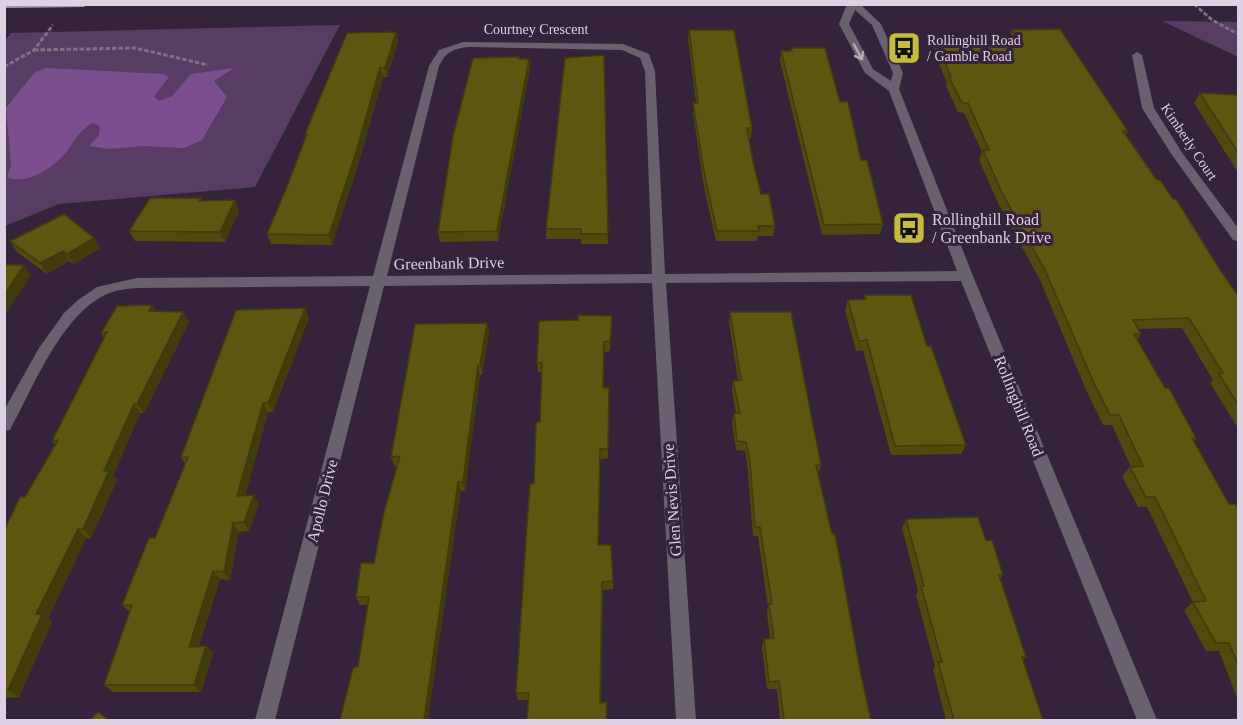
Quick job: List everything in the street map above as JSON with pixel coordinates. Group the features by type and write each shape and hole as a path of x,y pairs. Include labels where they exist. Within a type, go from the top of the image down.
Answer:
{"main road":[{"path":"4,5 84,4"}],"street":[{"name":"Rollinghill Road","path":"894,89 898,73 876,24 853,4 844,24 869,71 894,89 966,276 1146,720"},
{"name":"Courtney Crescent","path":"378,282 437,56 446,50 469,44 597,45 622,47 645,56 650,71 658,279"},
{"name":"Kimberly Court","path":"1137,55 1148,108 1178,155 1239,237"},
{"name":"Greenbank Drive","path":"4,425 67,318 81,303 98,291 137,283 966,276"},
{"name":"Glen Nevis Drive","path":"658,279 686,720"},
{"name":"Apollo Drive","path":"265,720 378,282"}],"path":[{"path":"1194,4 1212,20 1239,34"},
{"path":"4,67 34,50 53,25"},
{"path":"34,50 135,48 208,64"}],"shaded area":[{"path":"1162,21 1238,22 1238,57"},
{"path":"340,25 255,187 59,204 5,226 4,42 11,33"},
{"path":"46,68 164,74 169,77 154,96 159,101 172,96 191,74 234,68 214,81 227,97 202,140 184,148 144,146 109,149 89,146 99,135 100,127 94,123 79,134 54,165 34,176 13,179 7,177 11,165 6,108 35,72"}],"building":[{"path":"1060,29 1128,131 1123,131 1156,179 1160,180 1173,199 1176,199 1239,297 1239,406 1218,373 1223,373 1189,318 1133,320 1141,334 1134,334 1165,388 1169,388 1196,438 1192,438 1229,504 1235,504 1239,509 1239,667 1229,643 1216,643 1193,602 1206,601 1155,497 1146,497 1130,467 1143,466 1119,415 1110,415 1093,381 1045,270 1002,193 983,150 989,150 968,103 962,103 949,77 951,77 937,42 1022,45 1012,30"},
{"path":"689,30 734,30 752,128 747,128 753,162 761,194 769,194 775,226 758,226 759,231 717,231 705,177 693,103 698,103"},
{"path":"396,32 385,68 380,67 329,235 267,234 347,33"},
{"path":"791,48 825,48 840,102 848,102 861,160 867,160 883,224 824,225 781,51 792,51"},
{"path":"604,55 608,234 581,234 581,229 546,229 565,58"},
{"path":"519,57 519,59 529,59 497,231 438,232 453,136 473,58"},
{"path":"1200,93 1239,95 1239,154"},
{"path":"150,198 201,198 199,201 235,200 220,232 129,231"},
{"path":"64,214 94,238 67,254 63,251 40,263 10,241"},
{"path":"4,265 24,265 4,295"},
{"path":"865,295 911,295 927,346 931,346 966,445 895,446 867,340 859,341 848,300 866,299"},
{"path":"152,305 149,311 183,312 137,404 134,404 104,471 109,471 83,529 78,529 36,614 42,614 8,690 4,690 4,531 20,497 25,497 58,440 52,441 107,332 101,333 117,306"},
{"path":"305,308 268,403 263,403 237,496 254,495 244,522 233,523 224,572 213,571 189,647 206,646 194,685 104,685 132,605 122,605 149,538 155,538 188,457 181,457 236,310"},
{"path":"730,312 791,312 821,465 816,465 832,534 835,534 871,720 784,720 779,681 769,682 764,639 774,638 769,604 772,604 760,527 755,527 750,462 746,442 737,441 734,413 740,413 733,381 741,380"},
{"path":"578,315 612,316 610,341 604,342 603,387 609,388 608,449 600,449 598,545 611,545 613,581 602,582 600,703 607,702 606,720 527,720 529,693 516,693 530,484 534,484 536,422 540,422 542,363 537,363 539,321 578,320"},
{"path":"487,323 480,365 478,365 463,482 458,482 424,720 340,720 353,668 358,666 369,597 356,597 361,563 374,563 384,512 400,456 391,457 415,324"},
{"path":"978,517 986,541 992,540 1003,575 999,575 1026,657 1022,657 1043,720 954,720 938,662 942,662 921,586 924,586 906,519"},
{"path":"98,712 109,720 90,720"}],"place":[{"name":"Rollinghill Road / Gamble Road","path":"904,48"},
{"name":"Rollinghill Road / Greenbank Drive","path":"909,228"}]}
